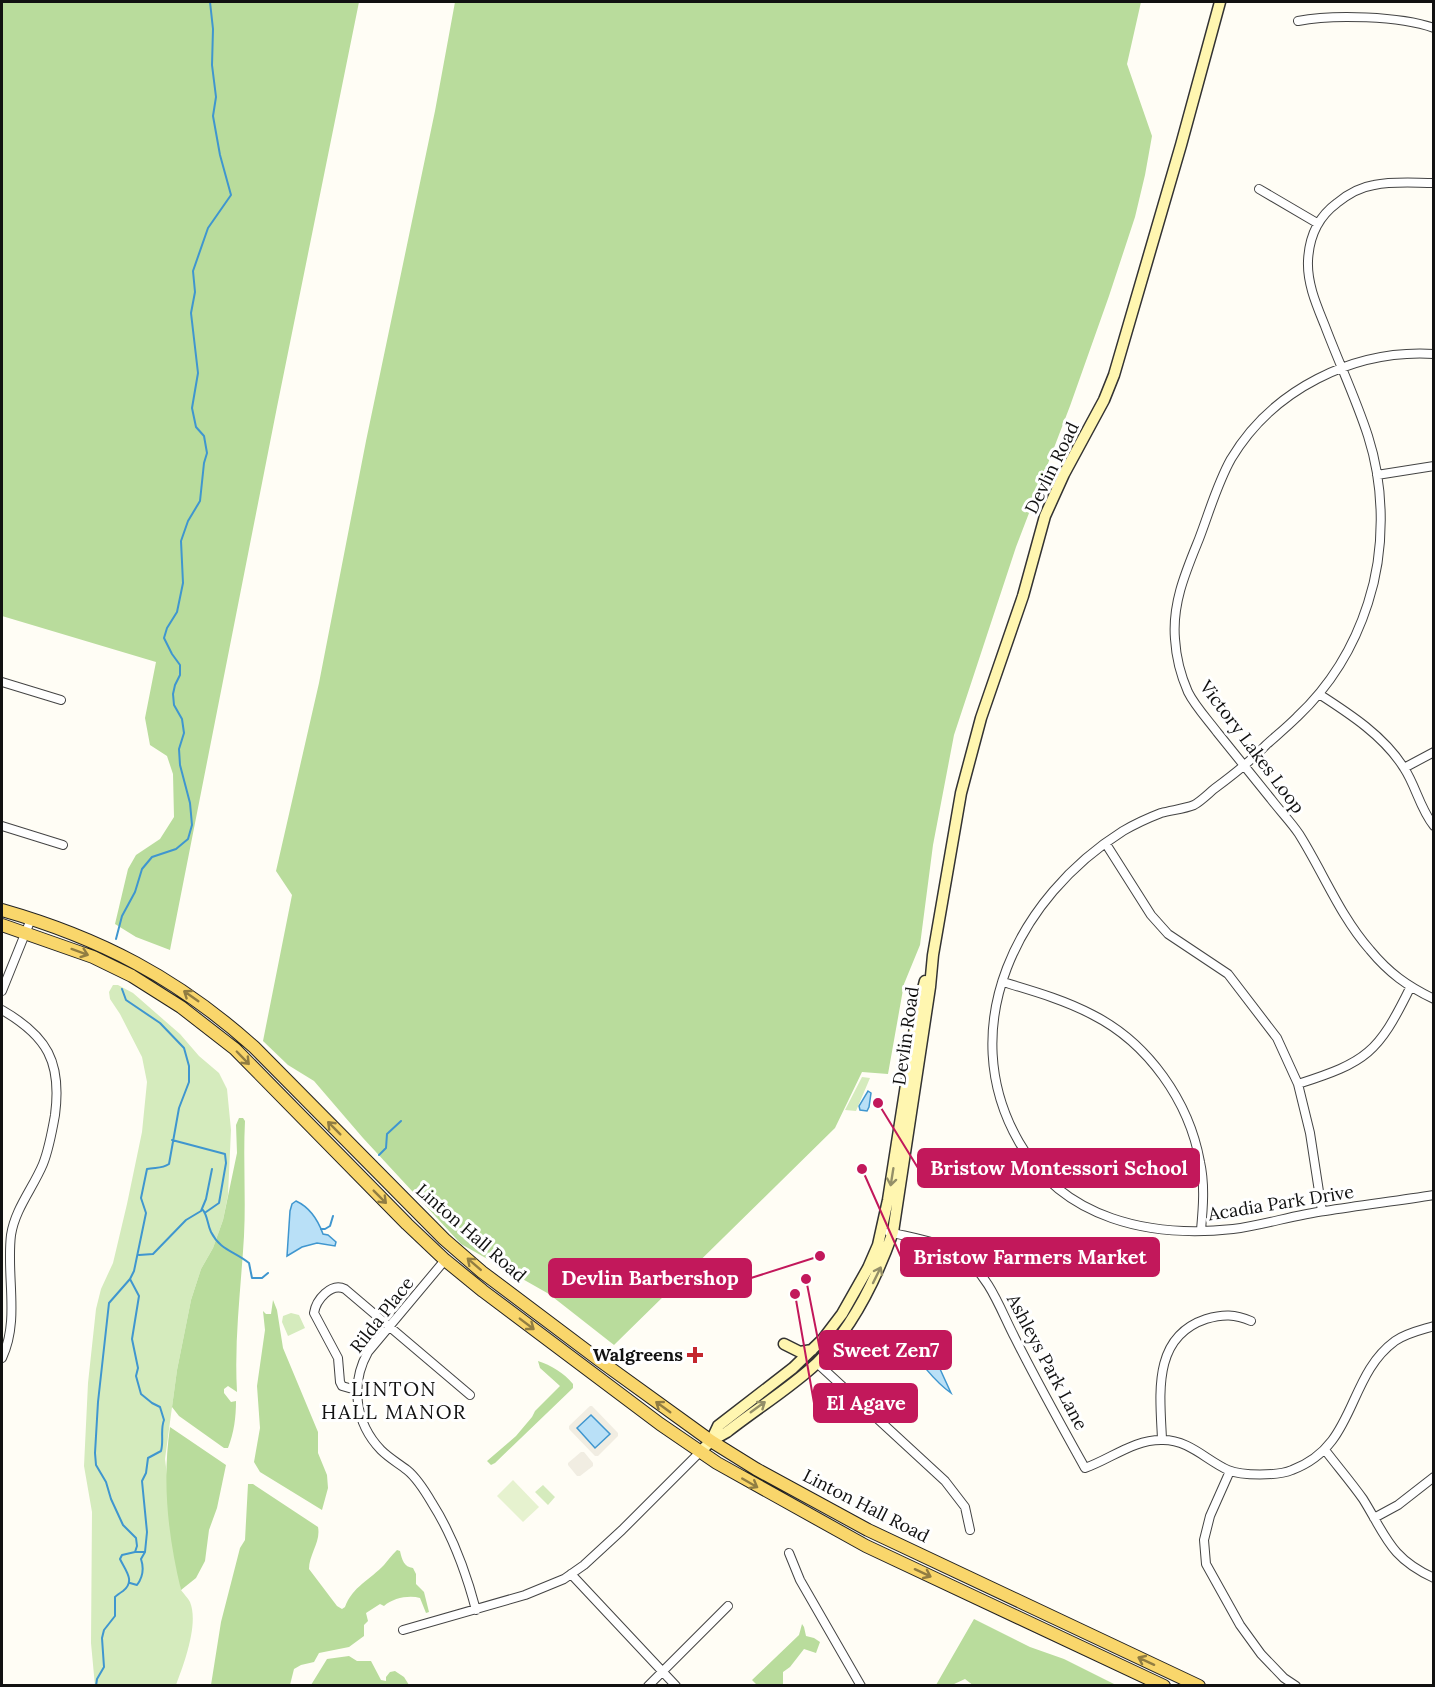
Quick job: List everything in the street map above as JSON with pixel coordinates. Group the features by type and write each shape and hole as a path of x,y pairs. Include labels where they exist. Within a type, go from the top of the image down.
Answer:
{"main road":[{"name":"Devlin Road","path":"700,1452 711,1441 727,1432 817,1363 840,1336 880,1269 888,1231 918,1008 933,955 958,805 981,718 1011,637 1045,516 1064,474 1104,400 1114,375 1179,154 1220,2"},
{"name":"Linton Hall Road","path":"2,910 56,926 134,961 184,991 222,1019 254,1047 444,1239 482,1272 711,1441 756,1469 868,1530 1199,1686"},
{"name":"Linton Hall Road","path":"2,925 93,957 132,976 181,1006 235,1049 445,1260 483,1291 700,1452 752,1484 866,1546 1164,1686"},
{"name":"Devlin Road","path":"711,1441 718,1426 786,1374 813,1350 842,1314 888,1231"},
{"path":"786,1374 789,1360 784,1344 800,1352 813,1350"}],"street":[{"path":"1298,21 1327,16 1412,22 1434,28"},
{"path":"1259,189 1317,223 1333,206 1351,193 1371,185 1434,183"},
{"name":"Acadia Park Drive","path":"1317,223 1311,239 1308,262 1310,281 1369,437 1377,475 1381,531 1376,571 1356,636 1335,674 1319,694 1245,766 1193,805 1139,822 1106,844 1070,875 1042,904 1016,944 996,1004 991,1039 994,1079 1005,1119 1024,1152 1048,1181 1080,1203 1118,1222 1159,1230 1234,1229 1322,1211 1434,1195"},
{"name":"Victory Lakes Loop","path":"1434,354 1395,355 1341,368 1312,381 1288,396 1248,434 1231,460 1216,491 1185,572 1176,605 1175,639 1179,663 1188,692 1298,833 1347,920 1369,950 1394,976 1410,988 1434,999"},
{"path":"1377,475 1434,466"},
{"path":"2,682 61,700"},
{"path":"1319,694 1350,714 1381,741 1404,768 1428,819 1434,826"},
{"path":"1404,768 1434,752"},
{"path":"2,826 63,845"},
{"path":"1106,844 1151,915 1168,934 1228,974 1277,1038 1298,1084 1310,1132 1322,1211"},
{"path":"2,991 31,919"},
{"path":"1003,982 1094,1015 1128,1038 1153,1063 1173,1091 1191,1128 1201,1162 1203,1198 1201,1230"},
{"path":"1298,1084 1350,1065 1367,1054 1382,1039 1410,988"},
{"path":"2,1010 29,1027 46,1049 55,1073 56,1102 53,1126 43,1163 17,1213 13,1227 10,1249 11,1321 2,1358"},
{"name":"Ashleys Park Lane","path":"888,1231 950,1250 962,1256 983,1278 996,1297 1014,1337 1085,1467 1140,1443 1162,1439"},
{"name":"Rilda Place","path":"445,1260 368,1352 361,1364 356,1390 361,1413 373,1441 386,1455 409,1471 441,1517 460,1558 476,1610"},
{"path":"356,1390 342,1386 339,1382 338,1358 314,1313 316,1305 331,1289 341,1287 470,1395"},
{"path":"1251,1321 1237,1315 1220,1315 1200,1321 1178,1335 1166,1353 1160,1397 1162,1439 1191,1447 1230,1471 1253,1474 1291,1471 1325,1450 1337,1435 1368,1371 1382,1352 1397,1339 1434,1326"},
{"path":"817,1363 945,1481 965,1507 970,1530"},
{"path":"1325,1450 1350,1481 1398,1556 1416,1570 1434,1578"},
{"path":"403,1630 532,1592 571,1574 622,1530 700,1452"},
{"path":"1230,1471 1210,1516 1204,1540 1206,1564 1240,1625 1261,1654 1284,1678 1296,1686"},
{"path":"1374,1518 1398,1505 1434,1477"},
{"path":"789,1553 800,1581 861,1686"},
{"path":"571,1574 676,1686"},
{"path":"648,1686 728,1606"}],"green space":[{"path":"2,2 359,2 170,950 136,937 115,924 128,869 136,855 160,839 174,817 173,774 167,756 150,745 145,718 156,662 2,616"},
{"path":"455,2 1141,2 1127,64 1152,136 1145,175 1135,217 1109,296 1016,547 954,735 933,845 920,945 904,984 888,1074 862,1072 835,1128 614,1345 549,1294 461,1244 314,1081 288,1065 263,1041 292,895 276,871 319,683"},
{"path":"113,985 118,985 133,993 180,1034 199,1056 219,1073 227,1089 231,1130 228,1195 223,1220 213,1248 201,1269 191,1300 177,1370 165,1459 181,1590 190,1602 193,1621 189,1644 176,1685 95,1686 91,1643 92,1512 84,1466 88,1383 96,1309 101,1289 113,1263 127,1204 142,1132 147,1082 142,1057 110,999 109,992"},
{"path":"862,1077 870,1078 856,1111 845,1110"},
{"path":"239,1118 245,1121 245,1207 237,1333 237,1392 228,1386 224,1389 224,1393 231,1402 236,1401 232,1437 228,1448 224,1448 179,1416 172,1407 191,1300 201,1269 213,1248 223,1220 237,1153 236,1125"},
{"path":"273,1300 277,1310 283,1348 318,1432 318,1453 327,1475 328,1488 322,1510 260,1472 254,1462 260,1428 257,1386 265,1330 263,1311 271,1314"},
{"path":"291,1313 299,1315 305,1328 288,1336 282,1322 283,1316"},
{"path":"538,1361 561,1373 573,1384 573,1388 491,1465 487,1461 516,1436 535,1411 560,1386 540,1368"},
{"path":"170,1427 226,1465 217,1508 209,1530 205,1561 196,1578 181,1590 168,1509 167,1468"},
{"path":"513,1480 539,1507 523,1522 497,1496"},
{"path":"248,1484 253,1484 318,1527 318,1538 309,1569 337,1606 342,1609 345,1607 352,1594 397,1550 400,1551 405,1565 413,1568 416,1574 416,1584 424,1592 429,1612 426,1613 420,1598 416,1597 396,1599 384,1606 380,1604 366,1613 368,1621 364,1625 364,1636 349,1647 319,1653 314,1662 294,1669 290,1685 211,1685 221,1622 240,1548 245,1540"},
{"path":"543,1485 555,1497 548,1505 535,1492"},
{"path":"974,1619 1116,1685 974,1686 965,1679 952,1685 936,1685"},
{"path":"802,1624 806,1636 820,1642 816,1653 804,1649 783,1672 783,1685 757,1685 752,1680 799,1635"},
{"path":"349,1656 357,1661 371,1661 381,1680 386,1681 390,1672 395,1671 404,1677 409,1685 311,1685 327,1659"}],"shaded area":[{"path":"590,1406 618,1433 618,1436 598,1456 595,1456 569,1429 569,1426"},
{"path":"584,1452 593,1466 577,1476 568,1463"}],"water":[{"path":"868,1091 871,1093 869,1107 867,1111 860,1110 859,1106"},
{"path":"296,1201 309,1210 323,1234 336,1242 335,1246 317,1243 302,1247 287,1256 290,1211 292,1204"},
{"path":"913,1337 928,1347 951,1393 933,1377 915,1355 910,1342"},
{"path":"591,1415 610,1434 595,1448 577,1428"}],"waterway":[{"path":"116,939 122,916 135,892 142,869 152,857 176,849 188,839 192,825 190,803 180,765 179,749 184,733 182,719 174,705 173,694 180,675 180,665 164,638 177,612 183,583 181,541 188,521 200,501 207,453 204,436 196,427 192,408 198,373 191,313 195,292 193,271 208,228 231,195 220,155 213,116 216,97 212,65 213,29 210,2"},
{"path":"96,1686 104,1667 102,1638 104,1630 115,1616 115,1597 129,1583 128,1575 120,1559 122,1555 135,1552 137,1546 136,1538 123,1525 106,1482 96,1465 98,1402 109,1303 134,1271 146,1213 141,1198 147,1169 169,1164 179,1108 189,1082 189,1066 184,1048 160,1023 126,1000 122,989"},
{"path":"379,1155 386,1148 387,1134 401,1121"},
{"path":"172,1140 225,1154 226,1163 219,1203 206,1212"},
{"path":"139,1255 153,1254 186,1220 201,1211 212,1169"},
{"path":"202,1209 215,1238 223,1247 249,1263 252,1278 262,1278 268,1273"},
{"path":"321,1229 330,1226 333,1216"},
{"path":"130,1279 139,1296 132,1339 138,1368 136,1376 141,1394 160,1407 164,1420 161,1451 148,1458 146,1473 142,1481 147,1532 145,1552 135,1552"},
{"path":"130,1583 137,1585 141,1579 143,1569 141,1559 145,1552"}],"place":[{"name":"Bristow Montessori School","path":"878,1103"},
{"name":"Bristow Farmers Market","path":"862,1169"},
{"name":"Devlin Barbershop","path":"820,1256"},
{"name":"Sweet Zen7","path":"806,1279"},
{"name":"El Agave","path":"795,1294"},
{"name":"Walgreens","path":"695,1355"}],"district":[{"name":"LINTON HALL MANOR","path":"394,1400"}]}
